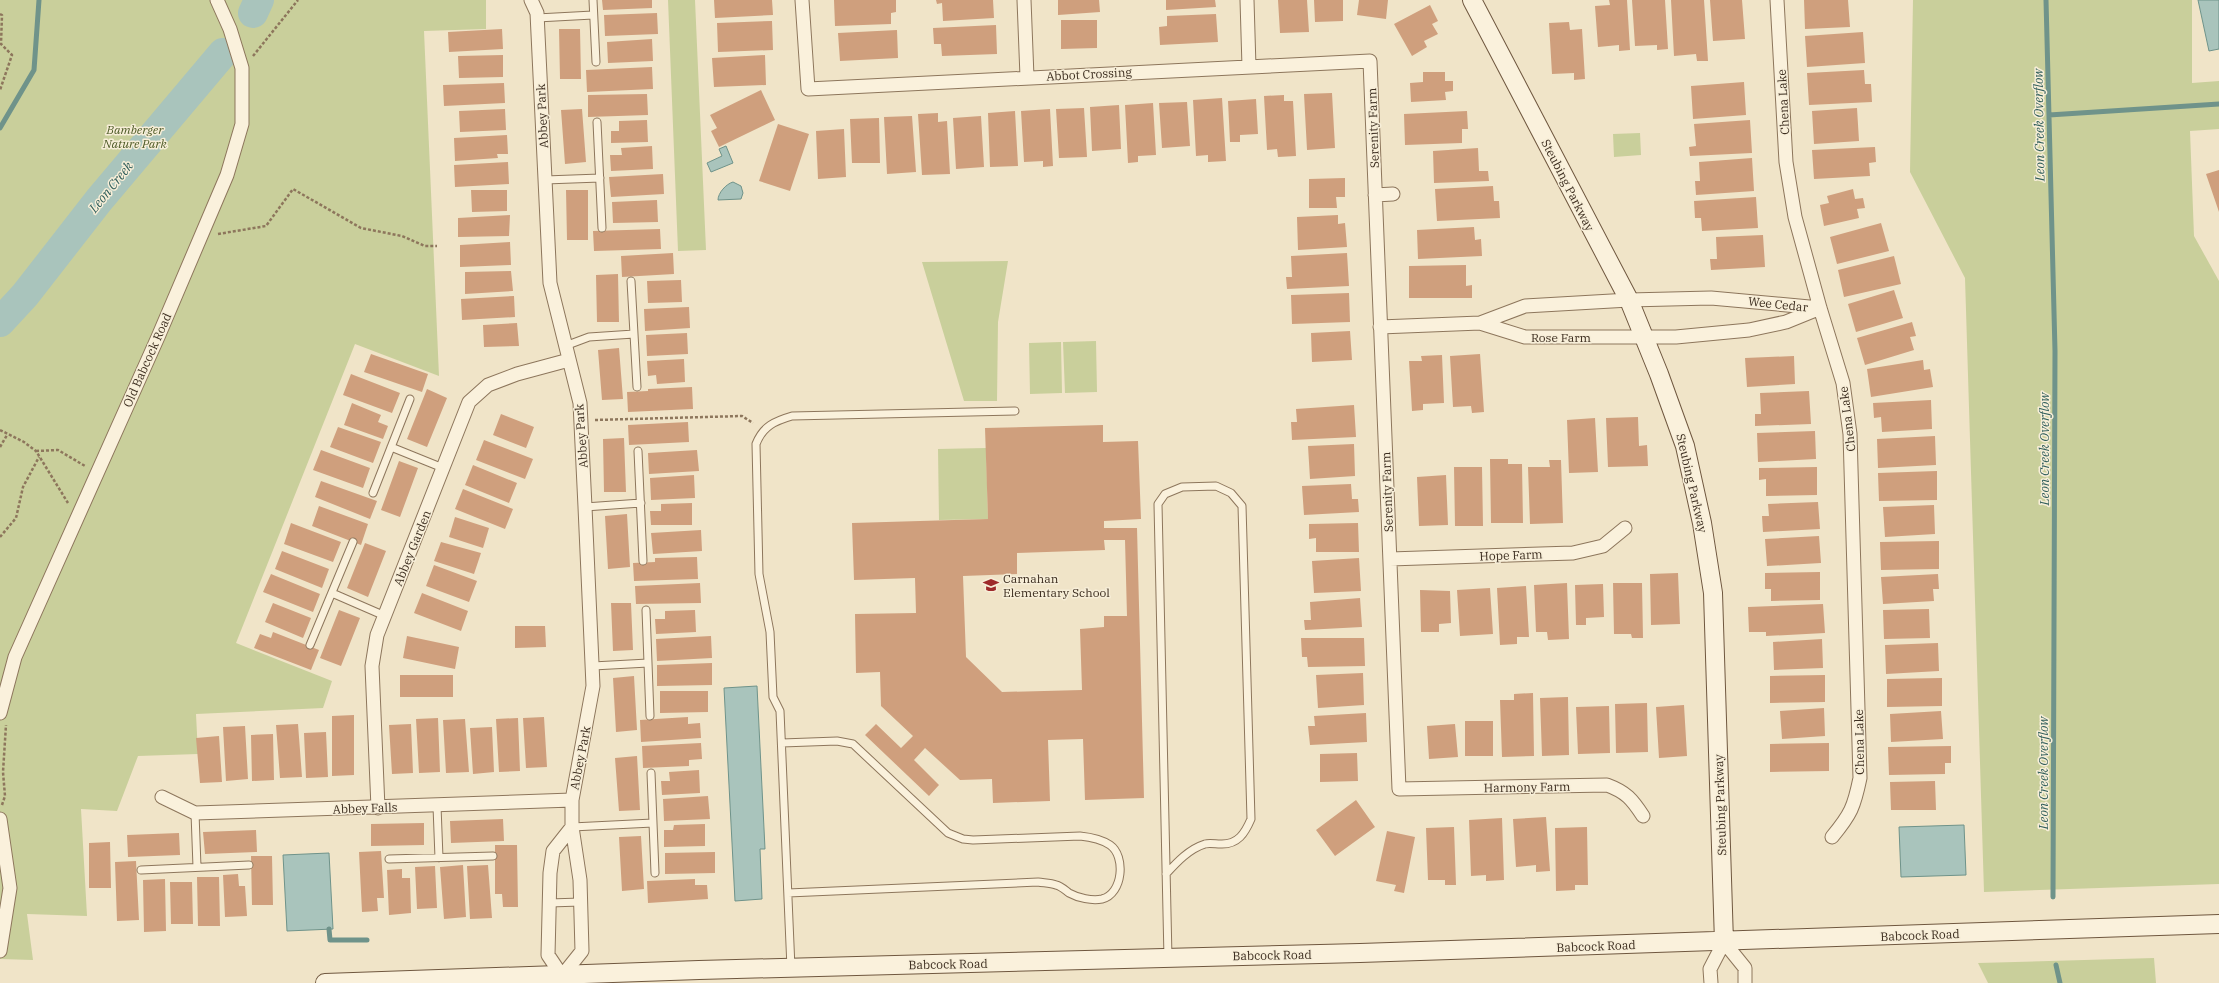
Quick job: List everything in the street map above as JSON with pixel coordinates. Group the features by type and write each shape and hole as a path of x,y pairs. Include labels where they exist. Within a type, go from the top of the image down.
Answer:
{"main road":[{"name":"Steubing Parkway","path":"1472,0 1629,300 1685,446 1702,523 1713,593 1724,942"},
{"name":"Babcock Road","path":"325,983 383,980 563,979 791,968 1724,942 2219,924"}],"street":[{"name":"Old Babcock Road","path":"0,713 15,657 158,337 229,167 242,124 242,68 230,29 217,0"},
{"name":"Abbey Park","path":"531,0 538,18 550,282 580,403 594,686 572,800 572,827 580,880 582,951 563,979"},
{"name":"Abbot Crossing","path":"802,0 808,89 1370,61"},
{"path":"1024,0 1027,77"},
{"path":"1247,0 1249,66"},
{"name":"Chena Lake","path":"1777,0 1786,162 1795,217 1820,308 1843,383 1850,434 1860,778 1855,804 1849,817 1832,837"},
{"name":"Serenity Farm","path":"1370,61 1399,789"},
{"path":"1375,195 1393,194"},
{"name":"Wee Cedar","path":"1629,300 1711,298 1820,308"},
{"name":"Rose Farm","path":"1380,327 1480,323 1525,306 1629,300"},
{"name":"Wee Cedar","path":"1644,337 1676,337 1749,330 1786,322 1820,308"},
{"name":"Rose Farm","path":"1480,323 1525,337 1644,337"},
{"name":"Abbey Garden","path":"378,808 372,666 377,635 469,402 488,385 517,374 569,360"},
{"name":"Hope Farm","path":"1390,559 1573,553 1603,546 1625,528"},
{"name":"Harmony Farm","path":"1399,789 1607,785 1623,791 1635,803 1643,816"},
{"path":"162,796 195,814"},
{"name":"Abbey Falls","path":"195,814 572,800"},
{"path":"0,819 10,888 0,951"},
{"path":"563,979 548,955 550,873 553,850 572,827"},
{"path":"1711,983 1710,969 1724,942 1745,968 1745,983"}],"lane":[{"path":"593,0 596,62"},
{"path":"538,18 593,15"},
{"path":"597,122 602,228"},
{"path":"545,180 600,178"},
{"path":"631,280 637,387"},
{"path":"565,346 589,337 634,334"},
{"path":"373,493 410,399"},
{"path":"791,968 780,711 772,697 770,632 759,574 756,444 759,435 766,426 778,420 792,416 1015,411"},
{"path":"391,447 443,468"},
{"path":"638,451 643,561"},
{"path":"1166,874 1183,856 1206,844 1225,844 1236,841 1244,834 1251,819 1242,506 1231,493 1216,486 1182,487 1165,494 1158,504 1166,874 1168,958"},
{"path":"585,507 641,503"},
{"path":"310,645 353,542"},
{"path":"332,593 385,616"},
{"path":"646,610 650,716"},
{"path":"592,666 648,663"},
{"path":"782,743 837,741 853,744 948,833 963,839 973,840 1080,836 1093,838 1110,845 1119,860 1120,875 1116,886 1110,894 1102,899 1083,899 1058,885 1038,882 788,893"},
{"path":"651,773 655,873"},
{"path":"437,806 439,858"},
{"path":"195,814 197,867"},
{"path":"572,827 653,823"},
{"path":"389,859 494,856"},
{"path":"141,870 249,865"},
{"path":"549,903 581,902"}],"path":[{"path":"253,57 298,0"},
{"path":"0,14 2,15 1,44 12,55 0,90"},
{"path":"213,235 266,226 293,189 361,228 402,236 425,246 437,246"},
{"path":"581,421 742,416 753,423"},
{"path":"0,430 7,435 24,442 36,451 69,505"},
{"path":"0,447 7,435"},
{"path":"36,451 58,450 90,470"},
{"path":"0,537 16,518 23,487 39,457"}],"green space":[{"name":"Bamberger Nature Park","path":"0,0 486,0 486,29 424,31 439,376 355,344 236,643 332,681 323,708 196,714 198,754 138,756 117,811 81,809 87,916 27,914 33,960 0,959"},
{"path":"668,0 695,0 706,250 678,251"},
{"path":"1913,0 2192,0 2192,83 2219,81 2219,129 2190,131 2194,236 2219,281 2219,884 1984,892 1965,278 1910,172"},
{"path":"1640,133 1641,155 1614,157 1613,134"},
{"path":"1008,261 998,322 997,401 964,401 922,262"},
{"path":"1096,341 1097,392 1065,393 1063,342"},
{"path":"1061,342 1062,393 1030,394 1029,343"},
{"path":"986,448 988,519 939,520 938,449"},
{"path":"2154,958 2156,983 1988,983 1978,963"}],"water":[{"path":"2198,0 2219,0 2219,49 2209,51"},
{"path":"726,146 733,163 711,172 707,163 722,156 719,149"},
{"path":"733,182 741,186 743,193 741,199 718,200 718,197 723,189"},
{"path":"757,686 765,849 760,849 762,899 735,901 724,688"},
{"path":"1964,825 1966,875 1901,877 1899,827"},
{"path":"329,853 333,929 287,931 283,855"}],"building":[{"path":"602,0 652,0 652,8 603,10"},
{"path":"714,0 772,0 773,15 715,18"},
{"path":"834,0 896,0 896,12 891,13 891,24 835,26"},
{"path":"936,0 993,0 994,18 943,21 942,3 937,4"},
{"path":"1058,0 1099,0 1100,12 1058,15"},
{"path":"1166,0 1215,0 1216,7 1166,10"},
{"path":"1278,0 1307,0 1309,32 1280,33"},
{"path":"1314,0 1343,0 1343,21 1315,22"},
{"path":"1359,0 1388,0 1386,19 1357,15"},
{"path":"1609,0 1627,0 1630,50 1619,51 1619,45 1598,47 1595,6 1610,5"},
{"path":"1632,0 1665,0 1668,49 1657,50 1657,45 1635,46"},
{"path":"1671,0 1704,0 1708,61 1697,61 1696,54 1674,56"},
{"path":"1710,0 1742,0 1745,39 1713,41"},
{"path":"1804,0 1848,0 1850,27 1805,29"},
{"path":"1430,5 1438,21 1432,24 1438,34 1424,41 1427,47 1412,56 1394,24"},
{"path":"657,13 658,34 605,36 604,15"},
{"path":"1216,14 1218,42 1160,45 1159,27 1167,26 1167,16"},
{"path":"1061,20 1097,20 1097,48 1061,49"},
{"path":"772,21 773,50 718,52 717,23"},
{"path":"1569,22 1570,30 1582,29 1585,79 1574,80 1574,73 1552,74 1549,23"},
{"path":"996,25 997,54 942,56 941,44 934,44 933,28"},
{"path":"502,29 503,49 449,52 448,32"},
{"path":"559,29 580,29 581,79 560,79"},
{"path":"897,30 898,58 840,61 838,33"},
{"path":"1863,32 1865,63 1807,67 1805,36"},
{"path":"652,39 653,61 608,63 607,42"},
{"path":"503,55 503,77 459,78 458,56"},
{"path":"765,55 766,85 714,87 712,58"},
{"path":"652,67 653,89 587,92 586,70"},
{"path":"1864,70 1865,84 1871,84 1872,102 1809,105 1807,73"},
{"path":"1423,72 1445,72 1445,81 1453,81 1453,91 1445,92 1446,100 1411,102 1410,83 1423,82"},
{"path":"1744,82 1746,115 1693,119 1691,86"},
{"path":"504,83 505,103 444,106 443,85"},
{"path":"761,90 775,120 719,147 711,131 717,128 710,115"},
{"path":"1332,93 1335,148 1307,150 1304,94"},
{"path":"647,94 648,115 588,117 588,95"},
{"path":"1284,95 1284,101 1293,101 1296,156 1278,157 1277,149 1267,150 1264,96"},
{"path":"1222,98 1226,161 1208,162 1208,155 1196,156 1193,100"},
{"path":"1256,99 1258,134 1240,135 1240,142 1230,142 1228,101"},
{"path":"1187,102 1190,146 1162,148 1159,103"},
{"path":"1153,103 1156,155 1138,156 1138,162 1128,163 1125,105"},
{"path":"1119,105 1121,149 1092,151 1090,107"},
{"path":"1084,108 1087,157 1059,158 1056,109"},
{"path":"1857,108 1859,141 1814,144 1812,111"},
{"path":"505,109 506,130 460,132 459,111"},
{"path":"582,109 586,162 565,164 561,110"},
{"path":"1050,109 1053,166 1043,167 1043,161 1024,162 1021,111"},
{"path":"1015,111 1018,166 990,167 988,113"},
{"path":"1467,111 1468,129 1462,129 1462,143 1405,145 1404,114"},
{"path":"938,113 938,122 947,121 950,174 922,175 918,114"},
{"path":"912,116 916,172 887,174 884,117"},
{"path":"981,116 984,167 956,169 953,118"},
{"path":"879,118 880,163 852,163 850,119"},
{"path":"647,120 648,142 611,143 611,131 619,131 619,121"},
{"path":"1750,120 1752,153 1690,156 1689,147 1696,146 1694,124"},
{"path":"778,124 809,134 790,191 759,181"},
{"path":"844,129 846,177 818,179 816,131"},
{"path":"507,135 508,154 497,154 498,158 455,161 454,138"},
{"path":"652,146 653,169 611,171 610,155 622,155 621,148"},
{"path":"1875,147 1876,162 1869,163 1870,176 1814,179 1812,150"},
{"path":"1478,148 1479,171 1488,171 1489,181 1434,183 1433,151"},
{"path":"1752,158 1754,191 1696,195 1695,181 1700,181 1699,162"},
{"path":"508,162 509,184 455,187 454,165"},
{"path":"2219,170 2219,212 2206,174"},
{"path":"663,174 664,194 611,197 609,177"},
{"path":"1345,178 1345,197 1336,197 1337,208 1309,208 1309,179"},
{"path":"1493,186 1494,201 1499,201 1500,218 1437,221 1435,189"},
{"path":"1853,189 1855,199 1863,198 1865,208 1857,209 1859,218 1824,226 1820,205 1829,203 1827,196"},
{"path":"471,190 507,190 507,211 472,212"},
{"path":"566,190 588,190 588,240 567,240"},
{"path":"1756,197 1758,228 1702,231 1701,218 1695,218 1694,201"},
{"path":"657,200 658,222 613,223 612,202"},
{"path":"510,215 509,236 458,237 458,218"},
{"path":"1338,215 1338,224 1345,223 1347,247 1298,250 1297,217"},
{"path":"1881,223 1889,251 1837,264 1830,237"},
{"path":"1474,227 1475,240 1481,239 1482,256 1418,259 1417,230"},
{"path":"660,229 661,249 594,251 593,231"},
{"path":"1763,235 1765,267 1711,270 1710,259 1717,259 1716,237"},
{"path":"510,242 511,265 460,267 460,245"},
{"path":"673,253 674,274 622,277 621,256"},
{"path":"1347,253 1349,286 1287,289 1286,277 1292,277 1291,256"},
{"path":"1894,256 1901,284 1844,297 1838,270"},
{"path":"1466,265 1466,286 1472,285 1472,298 1409,298 1409,266"},
{"path":"511,271 513,291 465,294 465,272"},
{"path":"618,274 619,322 597,322 596,275"},
{"path":"681,280 682,302 648,303 647,281"},
{"path":"1894,290 1903,318 1856,332 1848,304"},
{"path":"1349,293 1350,322 1292,324 1291,295"},
{"path":"514,296 515,317 462,320 461,299"},
{"path":"689,307 690,328 645,331 644,309"},
{"path":"1912,322 1916,336 1910,337 1914,350 1865,365 1857,338"},
{"path":"517,323 519,346 484,347 483,325"},
{"path":"1350,331 1352,360 1312,362 1311,333"},
{"path":"687,333 688,354 647,356 646,335"},
{"path":"619,348 623,399 602,400 598,350"},
{"path":"371,354 428,374 422,392 364,372"},
{"path":"1480,354 1484,412 1472,413 1471,406 1453,407 1450,356"},
{"path":"1442,355 1444,403 1423,404 1423,410 1412,411 1409,361 1422,361 1421,356"},
{"path":"1794,356 1795,384 1747,387 1745,358"},
{"path":"684,359 685,382 657,384 656,375 648,376 647,361"},
{"path":"1923,360 1924,370 1930,369 1933,387 1871,397 1867,369"},
{"path":"351,374 400,393 392,413 343,395"},
{"path":"692,387 693,409 628,412 627,392 648,391 648,389"},
{"path":"427,389 447,398 427,447 407,439"},
{"path":"1809,391 1811,424 1755,426 1755,414 1761,414 1760,393"},
{"path":"1931,400 1932,429 1882,432 1881,417 1874,418 1873,403"},
{"path":"352,403 381,415 378,422 388,426 383,439 344,425"},
{"path":"1354,405 1356,437 1292,440 1291,422 1297,422 1296,409"},
{"path":"501,414 534,427 526,448 493,435"},
{"path":"1638,417 1639,446 1647,445 1648,466 1608,467 1606,418"},
{"path":"1595,418 1598,472 1569,473 1567,420"},
{"path":"688,422 689,442 629,445 628,425"},
{"path":"1103,425 1103,442 1138,441 1141,519 1104,521 1104,528 1137,528 1144,798 1085,800 1083,739 1048,740 1050,801 993,803 992,779 960,780 925,748 914,760 939,785 929,796 865,735 876,724 901,748 913,736 881,706 880,672 856,673 855,614 916,613 915,578 854,580 852,523 988,519 985,428","holes":["1104,540 1125,540 1127,616 1104,616 1104,627 1080,629 1082,690 1002,692 966,657 963,576 1017,574 1017,553 1105,550"]},
{"path":"338,427 381,442 373,463 330,447"},
{"path":"1815,431 1816,459 1758,462 1757,433"},
{"path":"1935,436 1936,465 1878,468 1877,439"},
{"path":"624,438 626,492 604,492 603,439"},
{"path":"484,440 533,459 525,479 476,460"},
{"path":"1354,444 1355,476 1310,479 1308,446"},
{"path":"321,450 370,468 363,488 313,470"},
{"path":"697,450 699,471 649,474 648,453"},
{"path":"1490,459 1508,459 1508,464 1522,464 1523,523 1491,523"},
{"path":"1549,460 1561,460 1563,523 1530,524 1528,467 1550,467"},
{"path":"399,461 418,468 400,517 381,510"},
{"path":"473,465 517,483 509,503 465,485"},
{"path":"1454,467 1482,467 1483,526 1455,526"},
{"path":"1817,467 1817,495 1766,496 1766,479 1759,480 1759,468"},
{"path":"1937,471 1937,500 1879,501 1878,473"},
{"path":"694,475 695,498 651,500 650,478"},
{"path":"1446,475 1448,525 1419,526 1417,477"},
{"path":"321,481 377,501 370,519 315,497"},
{"path":"1351,484 1352,499 1358,499 1359,512 1304,515 1302,486"},
{"path":"463,489 513,509 505,529 455,509"},
{"path":"1818,502 1820,529 1763,532 1762,516 1769,516 1768,504"},
{"path":"692,503 692,525 651,525 650,511 661,511 661,504"},
{"path":"1934,505 1935,534 1885,537 1883,507"},
{"path":"319,506 368,524 361,545 312,526"},
{"path":"627,514 630,567 608,569 605,516"},
{"path":"455,517 489,528 483,548 449,537"},
{"path":"291,523 341,542 333,562 284,544"},
{"path":"1358,523 1359,552 1316,552 1316,538 1309,539 1309,524"},
{"path":"701,530 702,551 653,554 651,533"},
{"path":"1819,536 1821,563 1767,566 1765,539"},
{"path":"1939,541 1939,569 1881,570 1880,542"},
{"path":"441,542 481,553 474,574 434,561"},
{"path":"365,543 386,551 368,597 347,588"},
{"path":"282,551 329,569 322,588 275,569"},
{"path":"697,557 698,579 634,581 633,563 655,562 655,558"},
{"path":"1359,558 1361,591 1314,593 1312,561"},
{"path":"434,565 477,581 469,602 426,586"},
{"path":"1820,572 1820,600 1771,601 1771,589 1765,589 1765,573"},
{"path":"1678,573 1680,624 1651,625 1650,574"},
{"path":"271,574 320,594 313,612 263,592"},
{"path":"1938,574 1939,589 1933,589 1934,601 1883,604 1881,577"},
{"path":"700,583 701,603 636,604 635,586"},
{"path":"1567,583 1569,639 1548,640 1547,632 1536,632 1534,585"},
{"path":"1613,583 1642,583 1643,638 1632,638 1631,634 1614,634"},
{"path":"1603,584 1604,617 1586,618 1586,625 1576,625 1575,585"},
{"path":"1526,586 1529,637 1517,637 1517,644 1500,645 1497,588"},
{"path":"1490,588 1493,634 1460,636 1457,590"},
{"path":"1420,590 1450,591 1451,623 1439,624 1439,632 1421,632"},
{"path":"422,593 468,611 461,631 414,613"},
{"path":"1360,598 1362,627 1305,630 1304,620 1311,620 1310,602"},
{"path":"273,603 311,618 303,638 265,622"},
{"path":"611,603 631,603 633,650 613,651"},
{"path":"1823,604 1825,633 1766,636 1766,632 1749,632 1748,607"},
{"path":"1929,609 1930,638 1884,639 1883,610"},
{"path":"339,610 360,618 341,666 320,658"},
{"path":"695,610 696,632 656,634 655,619 665,619 665,611"},
{"path":"515,626 545,626 546,647 515,648"},
{"path":"273,632 319,650 311,670 254,648 260,634 271,638"},
{"path":"407,636 459,647 455,669 403,658"},
{"path":"711,636 712,658 657,661 656,639"},
{"path":"1301,638 1364,638 1365,666 1308,667 1307,657 1302,657"},
{"path":"1822,639 1823,668 1774,670 1773,642"},
{"path":"1938,643 1939,671 1886,674 1885,645"},
{"path":"712,663 712,685 657,686 657,665"},
{"path":"1363,673 1364,705 1318,708 1316,675"},
{"path":"400,675 453,675 453,697 400,697"},
{"path":"1825,675 1825,702 1770,703 1770,676"},
{"path":"634,676 637,730 616,732 613,678"},
{"path":"1942,678 1942,706 1887,707 1887,679"},
{"path":"660,691 708,691 708,712 660,713"},
{"path":"1533,693 1534,756 1502,757 1500,700 1514,700 1514,694"},
{"path":"1568,697 1569,755 1542,756 1540,698"},
{"path":"1647,703 1648,752 1616,753 1615,704"},
{"path":"1684,705 1687,756 1659,758 1656,707"},
{"path":"1609,706 1610,753 1578,754 1576,707"},
{"path":"1824,708 1825,736 1782,739 1780,711"},
{"path":"1941,711 1943,739 1891,742 1890,714"},
{"path":"1366,713 1367,742 1310,745 1308,726 1315,726 1314,716"},
{"path":"354,715 354,775 332,776 332,716"},
{"path":"544,717 547,767 526,768 523,718"},
{"path":"688,717 688,724 700,723 701,738 641,742 640,720"},
{"path":"438,718 440,772 419,773 416,719"},
{"path":"518,718 520,771 499,772 496,719"},
{"path":"465,719 469,772 446,773 443,720"},
{"path":"1465,721 1493,721 1493,756 1465,756"},
{"path":"298,724 302,777 280,778 276,725"},
{"path":"411,724 413,773 392,774 389,725"},
{"path":"1455,724 1458,757 1429,759 1427,726"},
{"path":"245,726 248,779 226,781 223,727"},
{"path":"492,727 494,772 473,774 470,728"},
{"path":"326,732 328,777 306,778 304,733"},
{"path":"273,734 274,780 252,781 251,735"},
{"path":"219,736 222,782 200,783 196,738"},
{"path":"701,743 702,759 689,760 689,766 643,768 642,746"},
{"path":"1829,743 1829,771 1770,772 1770,744"},
{"path":"1951,746 1951,763 1945,763 1945,774 1889,775 1888,747"},
{"path":"1357,753 1358,781 1320,782 1320,754"},
{"path":"637,756 640,810 619,811 615,758"},
{"path":"699,770 700,793 662,795 661,781 670,781 669,772"},
{"path":"1935,781 1936,810 1891,810 1890,782"},
{"path":"708,796 710,819 664,821 663,799"},
{"path":"1356,800 1375,827 1335,856 1316,830"},
{"path":"1546,817 1550,871 1536,872 1536,865 1516,867 1513,819"},
{"path":"1502,818 1504,880 1486,881 1486,875 1471,876 1469,820"},
{"path":"503,819 504,841 451,843 450,821"},
{"path":"424,823 424,845 371,846 371,824"},
{"path":"705,824 705,846 664,847 664,830 673,830 674,825"},
{"path":"1454,827 1456,885 1445,885 1445,880 1428,880 1426,828"},
{"path":"1587,827 1588,885 1575,885 1575,890 1556,891 1555,828"},
{"path":"256,830 257,852 205,854 203,832"},
{"path":"1387,831 1415,837 1404,893 1394,891 1396,885 1376,881"},
{"path":"179,833 180,855 128,857 127,835"},
{"path":"641,836 644,889 622,891 619,837"},
{"path":"110,842 111,888 89,888 89,843"},
{"path":"495,845 517,845 518,907 503,907 502,894 495,894"},
{"path":"381,851 384,898 377,898 378,911 362,912 359,852"},
{"path":"715,852 715,873 665,874 665,853"},
{"path":"251,856 272,856 273,905 252,905"},
{"path":"136,861 139,920 117,921 115,862"},
{"path":"463,865 466,917 444,919 440,867"},
{"path":"488,865 492,918 470,919 467,866"},
{"path":"435,866 437,908 417,909 415,867"},
{"path":"402,869 402,878 410,878 411,913 389,915 387,870"},
{"path":"238,874 239,886 245,886 247,916 225,917 223,875"},
{"path":"197,877 219,877 220,926 198,926"},
{"path":"165,879 166,931 144,932 143,880"},
{"path":"695,879 695,885 707,885 708,899 648,903 647,881"},
{"path":"170,882 192,882 193,924 171,924"}],"waterway":[{"path":"0,128 34,70 39,0"},
{"name":"Leon Creek","path":"253,13 259,0"},
{"name":"Leon Creek Overflow","path":"2046,0 2055,351 2053,897"},
{"name":"Leon Creek","path":"0,322 25,295 99,200 223,53"},
{"path":"2049,115 2219,104"},
{"path":"329,929 330,940 367,940"},
{"name":"Leon Creek Overflow","path":"2056,965 2060,983"}],"place":[{"name":"Carnahan Elementary School","path":"991,585"}]}
